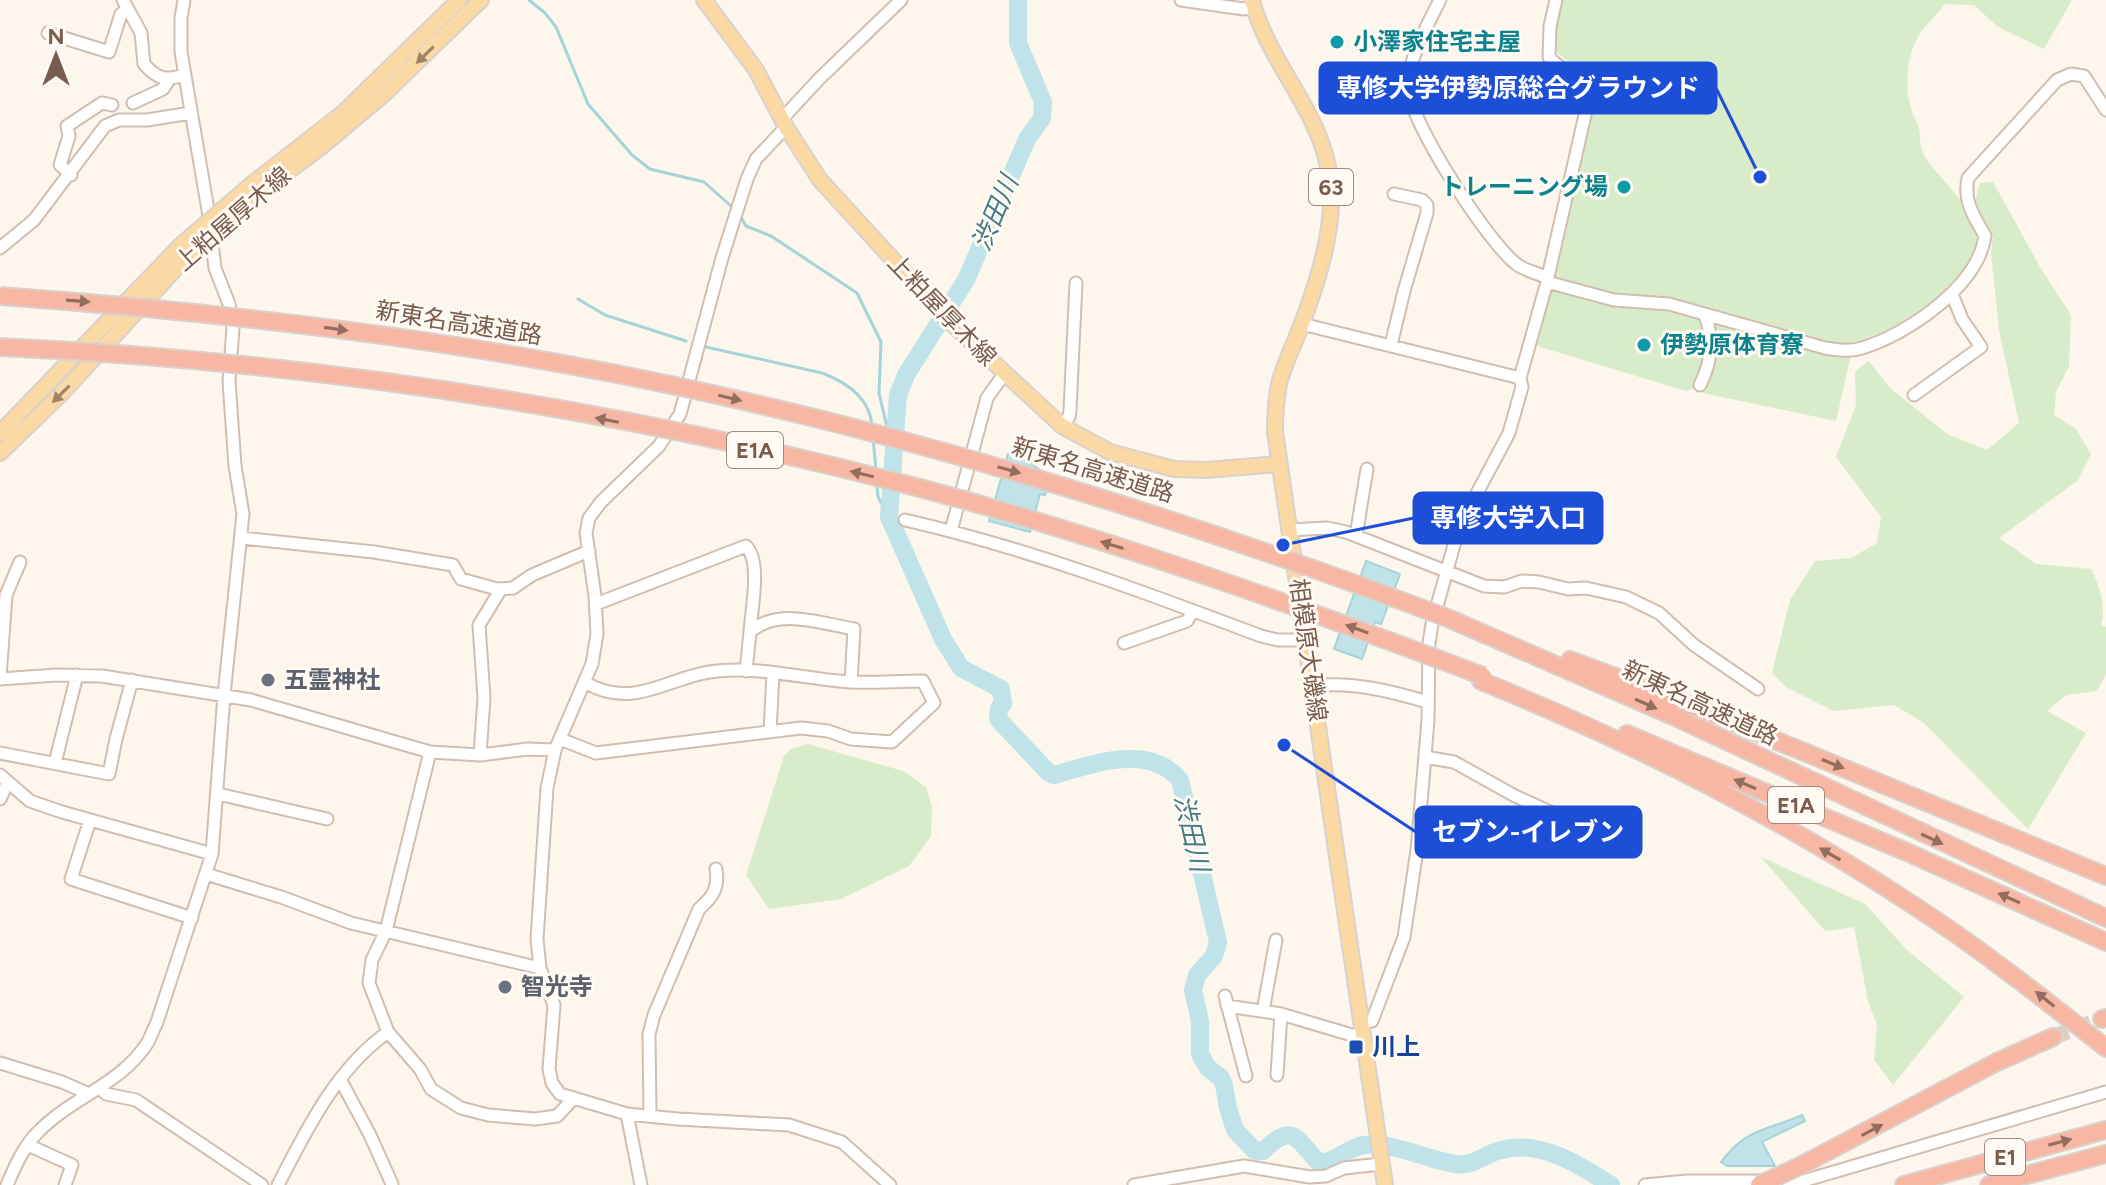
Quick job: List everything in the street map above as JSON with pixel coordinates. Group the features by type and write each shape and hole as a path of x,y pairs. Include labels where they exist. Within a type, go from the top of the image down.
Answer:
{"highway":[{"name":"新東名高速道路","path":"0,296 254,318 616,373 854,427 1076,489 1318,569 1498,638 2106,918"},
{"name":"E1A","path":"0,347 296,372 518,404 679,433 914,487 1211,577 1408,648 1909,853 2106,942"},
{"path":"1498,638 1668,696 2106,876"},
{"path":"1482,678 1617,740 1835,856 1980,950 2106,1048"},
{"path":"1759,1185 1997,1062 2053,1037"},
{"name":"E1","path":"1904,1185 2106,1130"},
{"name":"E1","path":"1989,1185 2106,1154"}],"main road":[{"name":"上粕屋厚木線","path":"0,433 185,250 343,113 459,0"},
{"name":"上粕屋厚木線","path":"255,188 321,147 384,94 481,0"},
{"name":"上粕屋厚木線","path":"704,0 756,70 784,123 820,180 937,309 1062,426 1110,452 1174,469 1207,470 1278,464"},
{"name":"相模原大磯線","path":"1252,3 1274,55 1321,140 1330,177 1328,231 1302,324 1279,384 1275,432 1380,1162"},
{"name":"上粕屋厚木線","path":"0,453 63,392 185,250"},
{"name":"63","path":"1380,1162 1385,1185"}],"street":[{"path":"7,1185 28,1145 44,1126 128,1068 148,1042 212,854 243,503 235,466 229,381 233,328 229,304 215,268 184,75 180,35 184,0"},
{"path":"890,1185 842,1142 789,1125 627,1114 560,1094 552,1083 549,1069 554,1005 540,968 537,939 547,788 557,744 586,683 597,634 586,533 589,518 601,502 659,446 680,414 722,258 756,159 820,78 901,0"},
{"path":"1181,0 1244,9 1252,3"},
{"path":"1440,0 1409,74 1409,98 1432,150 1487,231 1518,266 1547,280 1614,300 1669,304 1841,350 1861,348 1929,313 1952,294 1977,263 1985,236 1967,203 1968,178 2057,80 2071,74 2084,76 2106,110"},
{"path":"1246,1076 1226,1001 1352,1035 1372,1021 1404,937 1417,850 1425,757 1429,643 1459,527 1509,433 1588,102 1578,76 1557,66 1549,57 1550,26 1556,0"},
{"path":"125,4 141,33 144,64 158,77 169,80 184,75"},
{"path":"48,33 109,52 125,4"},
{"path":"133,103 163,89 169,80"},
{"path":"71,175 60,165 69,136 67,126 102,103 112,105"},
{"path":"0,248 34,220 71,175 95,138 112,121 147,120 191,113"},
{"path":"1391,345 1427,213 1427,205 1422,200 1394,194"},
{"path":"1062,426 1070,410 1076,283"},
{"path":"1914,395 1981,347 1962,319 1952,294"},
{"path":"1700,385 1711,358 1712,337 1705,315"},
{"path":"1302,324 1520,378"},
{"path":"951,531 987,398 1004,374"},
{"path":"1356,536 1369,475"},
{"path":"905,520 1093,574 1261,636 1278,640 1307,640"},
{"path":"1290,530 1327,528 1356,536 1494,587 1522,581 1539,582 1626,597 1659,613 1694,645 1758,689"},
{"path":"242,538 374,552 453,565 461,579 501,589 513,588 532,575 589,551"},
{"path":"596,604 746,546 752,552 755,571 746,671"},
{"path":"20,562 6,595 0,678 77,675 132,680 165,688 224,695 430,752 480,755 557,744 596,753 715,736 801,728 828,731 851,739 892,742 934,703 923,681 851,682 746,671 708,672 632,695 602,692 586,683"},
{"path":"480,755 484,698 479,625 501,589"},
{"path":"1124,643 1187,621 1193,611"},
{"path":"750,632 761,623 797,617 854,629 851,682"},
{"path":"770,732 773,674"},
{"path":"55,763 77,675"},
{"path":"0,753 109,774 132,680"},
{"path":"1313,686 1337,685 1395,693 1427,702"},
{"path":"430,752 386,931 372,960 369,983 388,1032 420,1069 431,1089 461,1108 488,1115 535,1119 557,1116 573,1099"},
{"path":"1425,757 1454,762 1515,796 1609,839"},
{"path":"4,778 30,801 212,854"},
{"path":"0,799 4,778"},
{"path":"218,794 327,819"},
{"path":"90,820 71,879 192,918"},
{"path":"650,1116 649,1034 654,1015 699,909 712,897 718,881 716,869"},
{"path":"206,874 351,923 540,968"},
{"path":"1263,1011 1276,940"},
{"path":"1277,1075 1281,1014"},
{"path":"278,1185 308,1126 340,1079 363,1052 388,1032"},
{"path":"0,1063 136,1100 262,1185"},
{"path":"340,1079 392,1184"},
{"path":"1645,1185 1687,1181 1803,1181 2106,1092"},
{"path":"627,1114 641,1185"},
{"path":"28,1145 72,1165 65,1185"},
{"path":"1134,1185 1244,1166 1310,1177 1326,1176 1344,1168 1380,1162"}],"green space":[{"path":"1562,0 2072,0 2044,49 1998,27 1974,5 1945,4 1921,33 1909,62 1909,100 1923,153 1967,209 1978,229 1980,239 1976,255 1965,273 1926,307 1879,333 1842,345 1669,299 1615,294 1558,280 1554,275 1594,104 1581,70 1557,53 1557,23"},
{"path":"1993,182 2040,267 2071,315 2069,366 2056,392 2054,415 2075,428 2091,454 2077,481 1999,538 2036,564 2091,569 2101,596 2101,625 2106,627 2106,674 2097,691 2066,695 2047,711 2086,733 2028,829 1924,723 1894,705 1833,711 1786,687 1772,673 1790,600 1815,561 1851,558 1877,543 1881,517 1836,457 1856,405 1855,371 1869,361 1889,387 1947,434 1987,450 2019,423 1999,330 1991,252 1993,237 1975,201 1980,183"},
{"path":"1555,290 1616,306 1666,311 1825,352 1851,355 1836,421 1703,393 1700,387 1686,391 1537,346 1550,292"},
{"path":"808,744 903,771 926,787 932,807 931,836 909,866 841,899 769,909 746,875 784,756 791,749"},
{"path":"1761,857 1865,904 1907,950 1964,997 1893,1085 1874,1060 1877,1025 1868,1001 1854,927 1825,931"}],"water":[{"path":"1008,454 1022,457 1051,478 1045,495 1040,494 1030,532 989,521"},
{"path":"1366,561 1400,574 1381,624 1375,622 1362,659 1334,649"},
{"path":"1802,1115 1805,1121 1762,1142 1775,1166 1727,1166 1721,1162 1749,1136"}],"waterway":[{"path":"529,0 556,27 588,104 632,155 650,169 704,182 731,206"},
{"name":"渋田川","path":"1018,0 1018,43 1043,102 1042,118 1027,139 966,280 906,375 898,395 889,517 943,639 961,668 1001,689 1003,704 999,708 998,719 1049,773 1054,775 1103,762 1137,759 1153,762 1180,780 1218,942 1214,956 1197,975 1193,990 1200,1021 1200,1054 1208,1068 1221,1078 1235,1130 1255,1151 1263,1151 1288,1135 1299,1141 1319,1163 1364,1145 1397,1148 1462,1164 1501,1150 1530,1148 1559,1156 1611,1185"},
{"path":"742,219 746,226 771,236 857,293 881,342 879,393 888,432"},
{"path":"578,299 605,315 686,341"},
{"path":"706,347 831,377 848,386 862,399 872,426"},
{"path":"873,437 876,470"},
{"path":"877,485 878,497 889,517"}],"tunnel":[{"path":"2053,1037 2102,1019"}],"place":[{"name":"小澤家住宅主屋","path":"1337,42"},
{"name":"専修大学伊勢原総合グラウンド","path":"1760,177"},
{"name":"トレーニング場","path":"1624,187"},
{"name":"伊勢原体育寮","path":"1644,345"},
{"name":"専修大学入口","path":"1283,545"},
{"name":"五霊神社","path":"268,680"},
{"name":"セブン-イレブン","path":"1284,745"},
{"name":"智光寺","path":"505,987"},
{"name":"川上","path":"1356,1047"}]}
